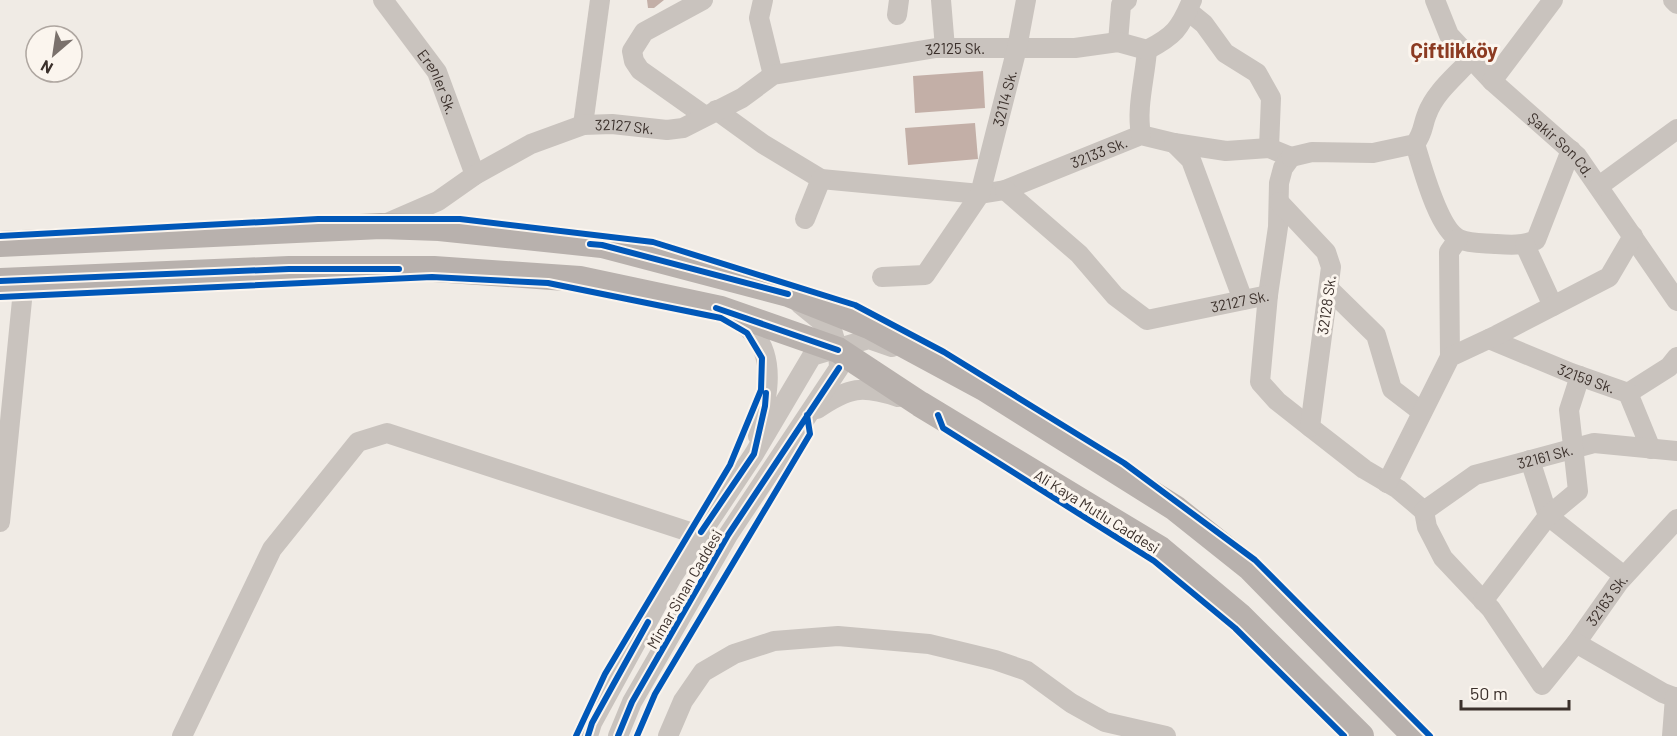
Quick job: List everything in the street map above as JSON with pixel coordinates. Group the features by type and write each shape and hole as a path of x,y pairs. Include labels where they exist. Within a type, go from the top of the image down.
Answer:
{"main road":[{"path":"3,246 381,226 439,228 602,245 788,294 871,327 984,388 1175,508 1249,567 1415,736"},
{"name":"Ali Kaya Mutlu Caddesi","path":"12,281 290,269 434,269 580,279 721,309 838,359 920,404 1160,549 1240,616 1361,736"}],"street":[{"name":"Erenler Sk.","path":"383,0 437,72 475,175"},
{"path":"583,124 600,0"},
{"path":"703,0 644,32 632,51 634,61 640,70 821,179 980,194"},
{"path":"763,0 759,18 773,75"},
{"path":"941,0 945,48"},
{"name":"32114 Sk.","path":"882,277 925,275 980,194 1017,48 1026,0"},
{"path":"1118,42 1121,5 1127,0"},
{"name":"Şakir Son Cd.","path":"1435,0 1449,35 1492,81 1577,156 1677,300"},
{"path":"1492,81 1553,0"},
{"path":"1673,0 1677,4"},
{"path":"1141,135 1138,119 1147,50 1168,40 1184,21 1190,5"},
{"path":"1190,5 1225,53 1257,73 1271,98 1269,147"},
{"name":"32125 Sk.","path":"711,113 742,98 773,75 869,58 945,48 1075,48 1118,42 1147,50"},
{"path":"1268,295 1278,227 1279,183 1283,168 1292,157 1312,152 1373,153 1415,144 1423,134 1427,114 1437,96 1472,59"},
{"name":"32127 Sk.","path":"381,226 438,201 475,175 531,144 583,124 612,124 667,130 683,128 711,113"},
{"path":"1599,186 1677,129"},
{"name":"32133 Sk.","path":"980,194 1005,190 1141,135 1226,151 1269,147 1292,157"},
{"path":"1174,143 1191,160 1243,300"},
{"path":"1415,144 1432,198 1446,226 1458,238 1477,243 1525,245 1536,240 1571,150"},
{"path":"805,219 821,179"},
{"name":"32127 Sk.","path":"1005,190 1079,254 1115,296 1147,320 1268,295 1260,382 1277,401 1310,427 1424,511"},
{"path":"438,201 439,228"},
{"name":"32128 Sk.","path":"1279,202 1326,252 1331,267 1310,427"},
{"path":"1450,357 1609,277 1633,236"},
{"path":"1387,483 1450,357 1449,252 1458,238"},
{"path":"1525,245 1553,306"},
{"path":"0,522 12,281"},
{"path":"1329,289 1376,335 1392,389 1422,412"},
{"path":"788,294 832,330 838,359"},
{"path":"721,309 750,330 760,344 768,363 765,406 754,454"},
{"name":"Mimar Sinan Caddesi","path":"618,736 632,702 728,535 807,415 838,359 869,339 942,365"},
{"name":"32159 Sk.","path":"1489,339 1628,393 1669,367 1677,357"},
{"name":"Mimar Sinan Caddesi","path":"588,736 592,723 672,578 754,454 812,356 838,359"},
{"path":"1424,511 1427,527 1443,558 1484,601 1548,516 1578,491 1569,410 1580,376"},
{"path":"807,415 839,394 872,389 920,404"},
{"path":"1628,393 1651,449"},
{"path":"182,736 272,549 358,442 387,433 699,534"},
{"name":"32161 Sk.","path":"1424,511 1475,475 1594,444 1677,451"},
{"path":"1530,460 1548,516 1624,576"},
{"name":"32163 Sk.","path":"1484,601 1542,685 1576,644 1624,576 1677,519"},
{"path":"668,736 683,701 703,672 734,654 774,641 838,636 928,645 995,660 1027,671 1071,703 1105,722 1166,736"},
{"path":"1576,644 1663,693 1676,697 1672,736"}],"building":[{"path":"647,0 664,0 654,8 648,8"},
{"path":"983,71 985,108 915,113 913,76"},
{"path":"975,123 978,159 908,165 905,128"}],"cycle path":[{"path":"0,236 318,219 460,219 653,242 855,305 944,352 1124,463 1255,560 1430,736"},
{"path":"590,244 602,245 788,294"},
{"path":"0,281 289,269 399,269"},
{"path":"0,297 432,277 548,283 721,318 747,333 762,358 761,390 730,465 605,674 576,736"},
{"path":"716,308 838,350"},
{"path":"618,736 632,702 728,535 839,368"},
{"path":"701,532 754,454 766,393"},
{"path":"637,736 655,694 810,434 807,415"},
{"path":"938,415 943,428 1154,561 1235,628 1344,736"},
{"path":"588,736 592,723 648,622"}],"district":[{"name":"Çiftlikköy","path":"1454,49"}]}
